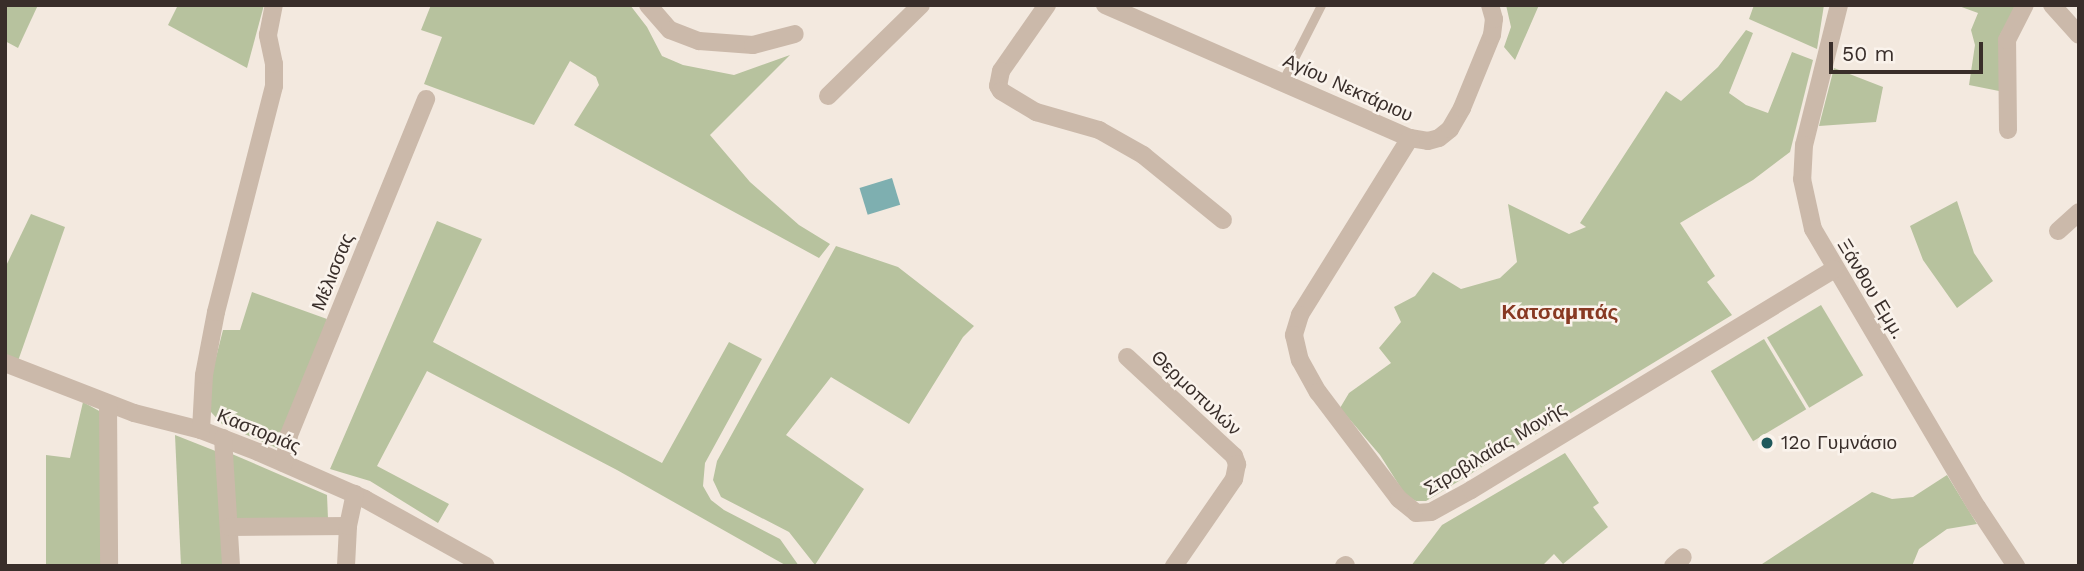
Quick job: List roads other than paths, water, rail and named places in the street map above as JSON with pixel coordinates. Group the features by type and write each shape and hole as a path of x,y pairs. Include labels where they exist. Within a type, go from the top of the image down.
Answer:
{"street":[{"path":"201,430 204,375 216,312 274,86 274,64 268,35 274,5"},
{"path":"648,5 670,30 699,41 753,46 796,34"},
{"path":"828,96 921,5"},
{"path":"1048,5 1001,71 998,86 1001,92 1036,112 1099,130 1143,155 1223,220"},
{"name":"Αγίου Νεκτάριου","path":"1116,8 1410,138 1433,141 1454,123 1492,35 1494,19 1490,5"},
{"name":"Ξάνθου Εμμ.","path":"1839,5 1808,123 1802,179 1813,229 1834,269 1977,507 2016,566"},
{"path":"2008,130 2007,40 2025,5"},
{"path":"2052,5 2079,35"},
{"name":"Μέλισσας","path":"284,463 289,435 426,99"},
{"name":"Στροβιλαίας Μονής","path":"1410,138 1300,315 1294,335 1300,360 1318,392 1399,499 1416,513 1431,512 1471,490 1834,269"},
{"path":"2058,231 2079,212"},
{"name":"Θερμοπυλών","path":"1127,358 1234,456 1237,464 1234,479 1174,566"},
{"name":"Καστοριάς","path":"5,363 108,404 145,417 201,430 284,463 355,494 486,566"},
{"path":"108,404 109,566"},
{"path":"223,438 231,566"},
{"path":"346,566 348,526 355,494"},
{"path":"229,527 348,526"}],"lane":[{"path":"1282,82 1321,5"}],"water":[{"path":"892,178 900,205 868,215 859,188"}],"place":[{"name":"12o Γυμνάσιο","path":"1767,443"}],"district":[{"name":"Κατσαμπάς","path":"1560,312"}]}
